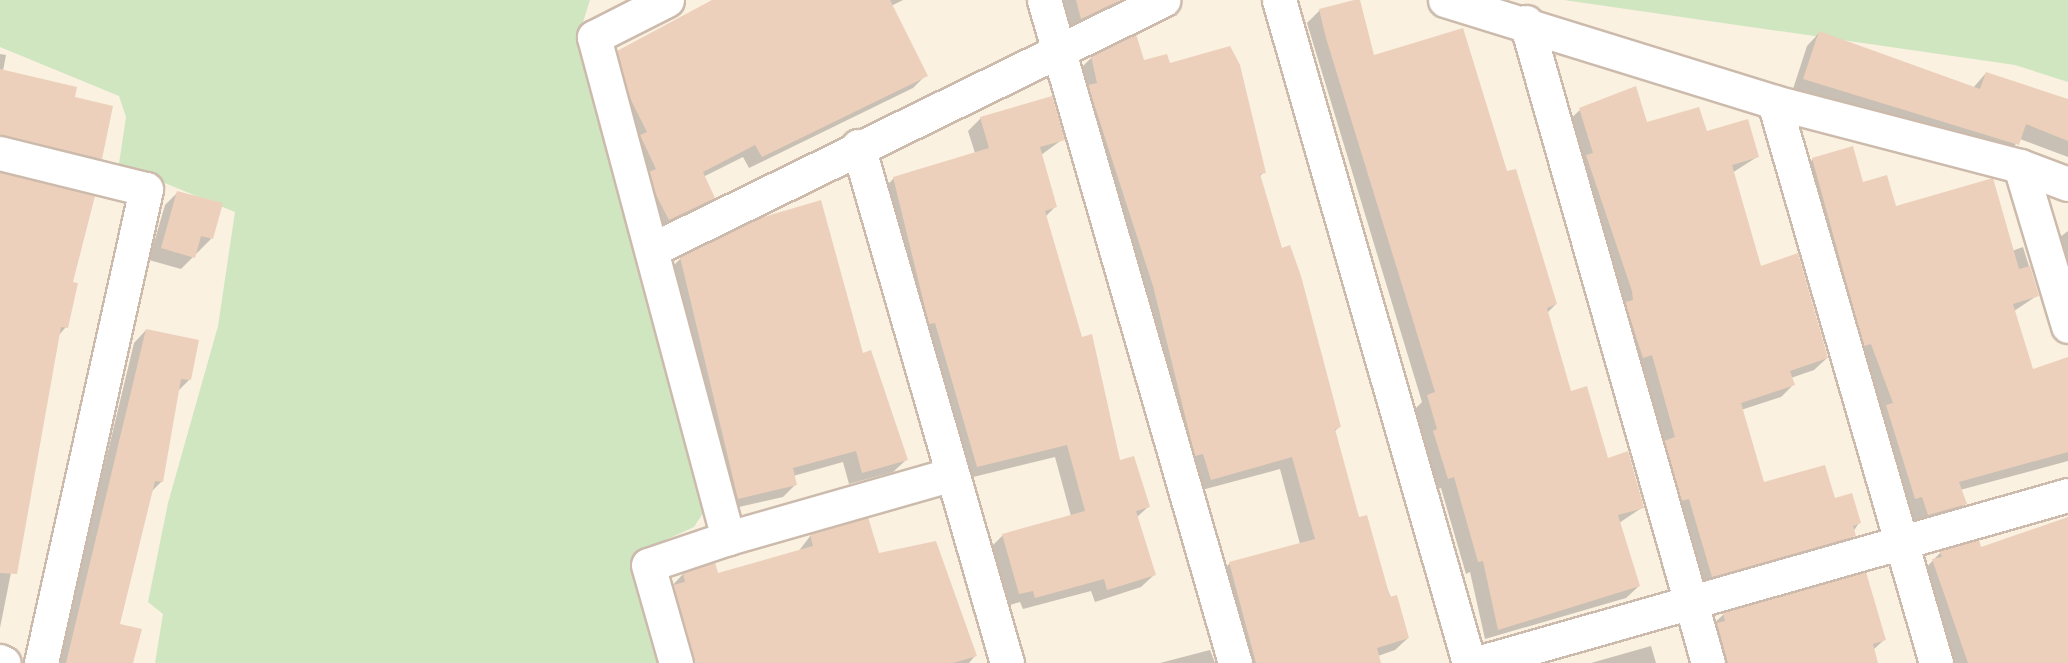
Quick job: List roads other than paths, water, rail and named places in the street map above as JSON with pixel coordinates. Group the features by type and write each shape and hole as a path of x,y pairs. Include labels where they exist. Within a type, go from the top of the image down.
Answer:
{"street":[{"path":"667,0 594,37 653,249 728,538"},
{"path":"1044,0 1235,663"},
{"path":"653,249 858,146 1163,0"},
{"path":"1279,0 1469,663"},
{"path":"1445,0 1526,22 1774,102 2020,166 2068,184"},
{"path":"1526,22 1708,663"},
{"path":"1774,102 1935,663"},
{"path":"858,146 1006,663"},
{"path":"0,153 146,189 41,663"},
{"path":"2020,166 2068,326"},
{"path":"675,663 648,565 728,538 952,474"},
{"path":"1477,663 2068,495"}]}
